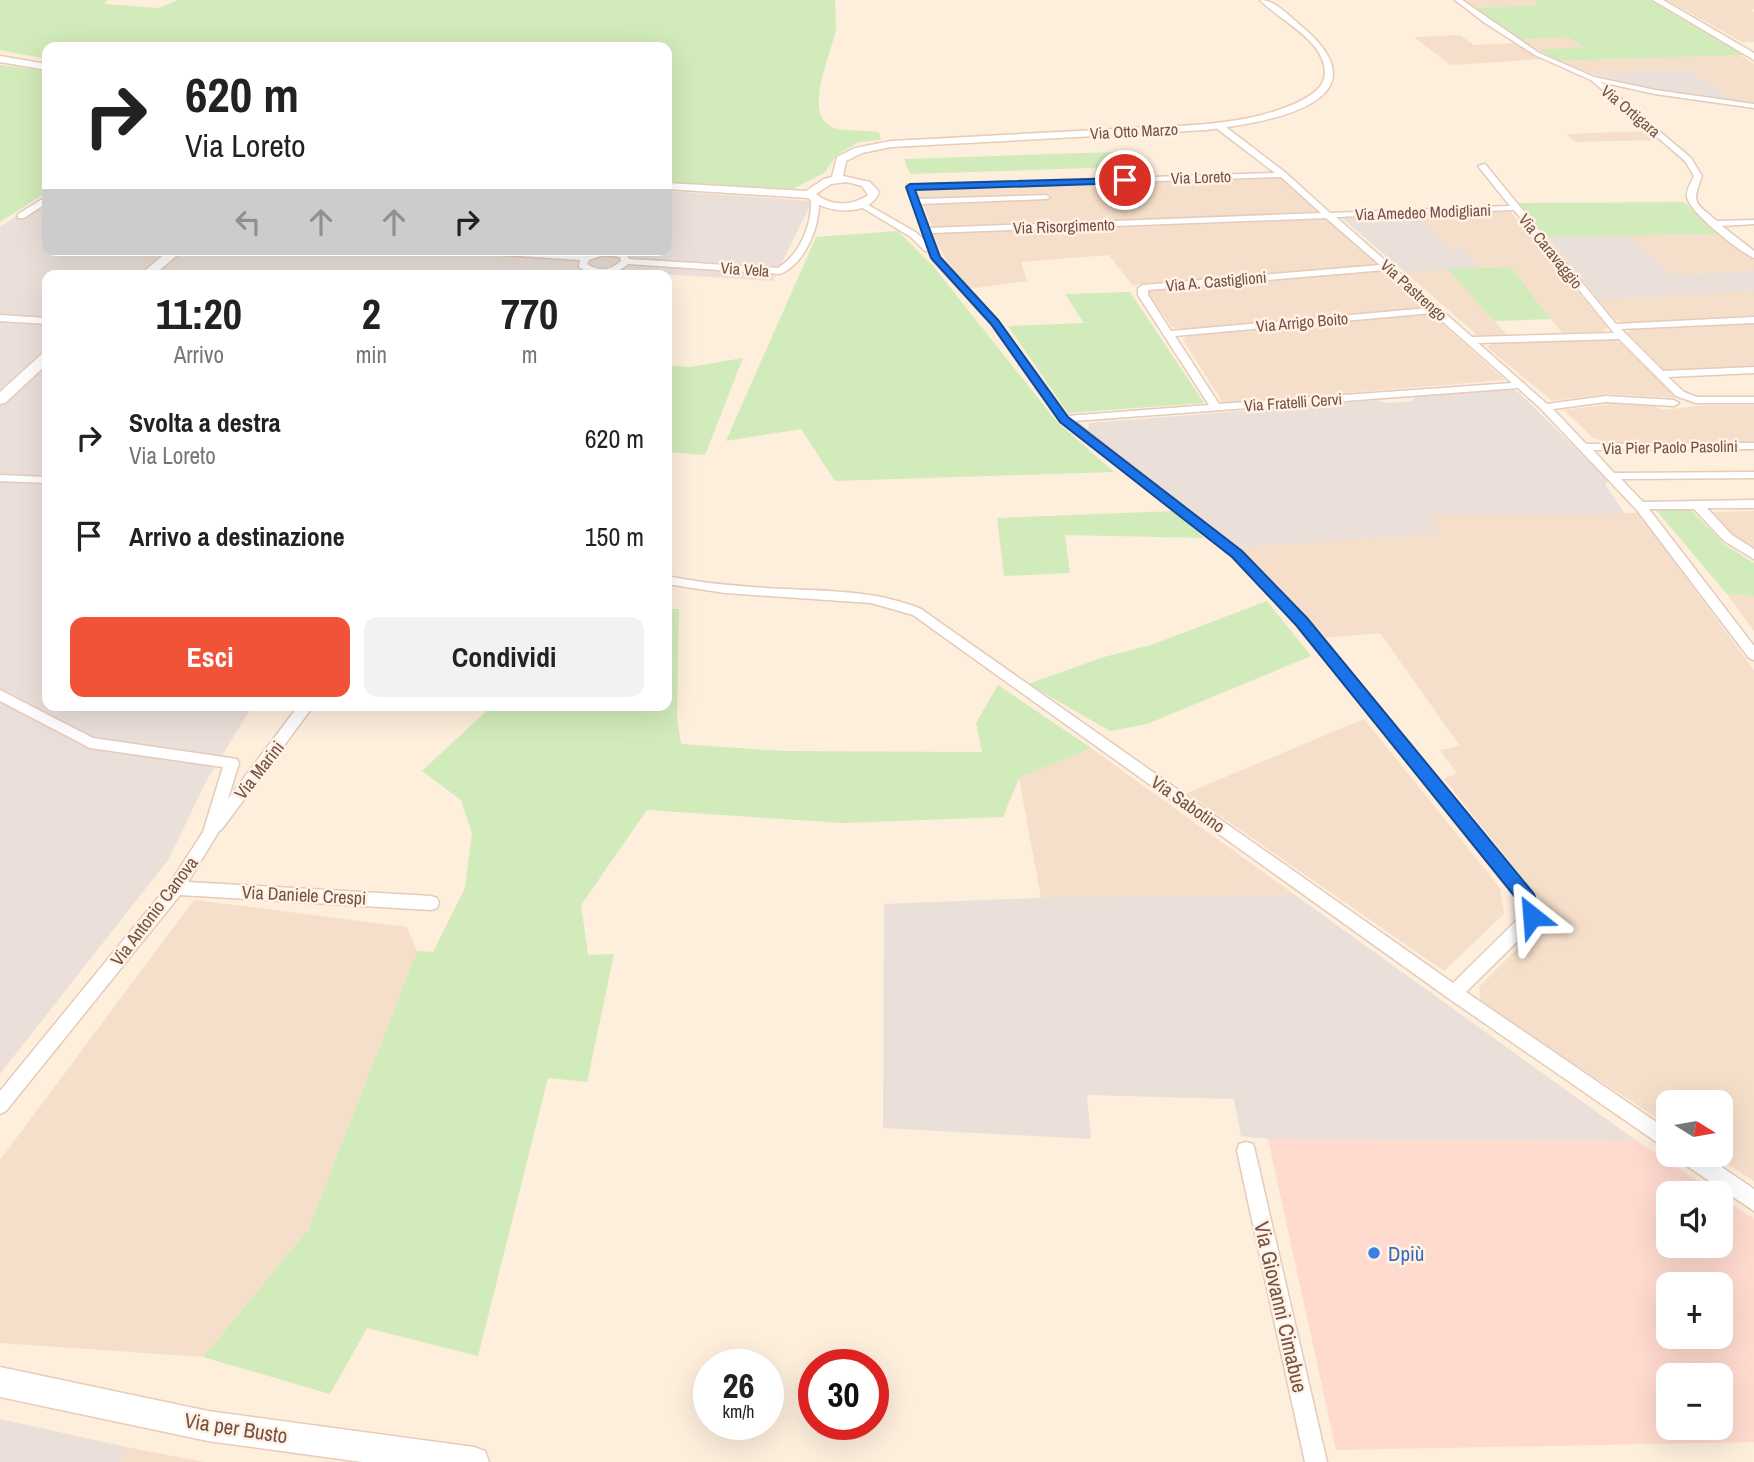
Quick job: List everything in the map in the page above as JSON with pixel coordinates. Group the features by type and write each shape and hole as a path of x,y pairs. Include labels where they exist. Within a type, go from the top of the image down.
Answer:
{"street":[{"name":"Via Otto Marzo","path":"837,180 841,159 859,150 891,144 1219,126 1288,111 1314,97 1328,82 1330,66 1325,55 1264,0"},
{"name":"Via Ortigara","path":"1458,0 1537,54 1593,79 1689,160 1698,176 1689,196 1700,212 1754,255"},
{"path":"1657,0 1754,57"},
{"path":"0,59 42,66"},
{"path":"1593,79 1655,92 1754,106"},
{"name":"Via Pastrengo","path":"1219,126 1283,175 1545,407 1640,506 1754,655"},
{"name":"Via Caravaggio","path":"1482,166 1613,327 1680,394 1696,400 1754,400"},
{"name":"Via Loreto","path":"916,202 910,187 1283,175"},
{"path":"672,186 813,198 841,206 860,204 873,197 872,187 858,181 837,180 814,187 813,198"},
{"path":"936,258 916,202 1046,197"},
{"name":"Via Vela","path":"616,270 626,261 780,271 792,266 818,214 813,198"},
{"path":"21,216 42,203"},
{"path":"860,204 914,235 936,258 994,322 1064,419 1237,554 1301,622 1528,900 1532,916 1454,993"},
{"name":"Via Amedeo Modigliani","path":"1330,216 1515,208"},
{"name":"Via Risorgimento","path":"925,231 1330,216"},
{"path":"1714,224 1754,222"},
{"path":"152,270 170,256"},
{"name":"Via Vela","path":"557,256 589,256"},
{"name":"Via Vela","path":"624,256 626,261"},
{"name":"Via Vela","path":"585,258 582,265 588,270"},
{"name":"Via A. Castiglioni","path":"1216,408 1143,295 1143,288 1388,267"},
{"name":"Via Arrigo Boito","path":"1170,334 1435,310"},
{"path":"0,318 42,321"},
{"path":"1613,327 1754,320"},
{"path":"1472,340 1621,335"},
{"path":"0,400 42,362"},
{"path":"1660,374 1754,370"},
{"name":"Via Fratelli Cervi","path":"1064,419 1521,385"},
{"path":"1545,407 1606,399 1674,403"},
{"name":"Via Pier Paolo Pasolini","path":"1585,447 1754,446"},
{"name":"Via Pier Paolo Pasolini","path":"1612,476 1754,475"},
{"path":"0,478 42,481"},
{"path":"1696,504 1728,538 1754,555"},
{"path":"1640,506 1754,504"},
{"name":"Via Sabotino","path":"672,581 696,587 864,597 901,604 917,612 1454,993 1656,1133"},
{"name":"Via Antonio Canova","path":"0,695 90,743 232,763 209,834 176,888 0,1105"},
{"name":"Via Marini","path":"209,834 302,711"},
{"name":"Via Daniele Crespi","path":"176,888 431,903"},
{"name":"Via Giovanni Cimabue","path":"1246,1151 1316,1462"},
{"path":"1705,1167 1754,1201"},
{"name":"Via per Busto","path":"0,1382 208,1426 474,1462"}],"shaded area":[{"path":"1462,0 1533,0 1538,5 1472,8"},
{"path":"1667,0 1754,0 1754,9 1750,10 1754,12 1754,42 1742,42"},
{"path":"1460,35 1474,45 1516,43 1545,59 1451,65 1414,37"},
{"path":"1567,37 1585,48 1538,50 1521,40"},
{"path":"1740,55 1754,64 1754,104 1734,101 1687,70 1592,74 1559,61"},
{"path":"1687,70 1734,101 1657,90 1592,74"},
{"path":"1650,131 1660,140 1575,142 1566,134"},
{"path":"1281,177 1320,213 932,227 917,189"},
{"path":"672,191 812,201 773,281 672,275 672,270 42,270 42,711 249,711 207,780 168,860 0,1074 0,227 42,199 42,256 672,256"},
{"path":"1510,211 1607,327 1601,332 1562,333 1511,267 1479,268 1463,248 1451,249 1416,215"},
{"path":"1416,215 1451,249 1463,248 1479,268 1405,272 1342,218"},
{"path":"1330,219 1378,265 1132,285 1109,255 1021,262 1027,281 969,289 946,260 933,234"},
{"path":"1719,234 1754,260 1754,271 1673,275 1628,235"},
{"path":"1628,235 1673,275 1754,271 1754,291 1599,300 1548,237"},
{"path":"1447,269 1507,335 1477,335 1405,272"},
{"path":"1385,271 1423,306 1420,309 1181,330 1172,327 1148,293 1151,290"},
{"path":"1754,291 1754,316 1625,323 1616,320 1599,300"},
{"path":"1426,314 1435,317 1505,380 1223,403 1183,340 1187,336"},
{"path":"1754,323 1754,367 1665,371 1626,333 1632,330"},
{"path":"1611,340 1621,343 1677,398 1607,394 1552,401 1487,347 1494,343"},
{"path":"1508,388 1518,392 1608,480 1605,484 1625,514 1430,515 1440,533 1236,548 1088,430 1089,423 1377,400 1387,403 1413,401 1416,395"},
{"path":"1620,403 1648,403 1662,410 1706,405 1754,405 1754,443 1608,444 1592,437 1564,410"},
{"path":"1754,511 1754,549 1735,537 1712,512"},
{"path":"1638,513 1754,670 1754,1181 1732,1167 1733,1090 1656,1090 1656,1117 1481,1004 1479,987 1549,917 1545,906 1444,779 1457,773 1440,750 1460,746 1380,633 1322,638 1236,548 1439,533 1429,515"},
{"path":"1727,594 1754,596 1754,631"},
{"path":"1364,719 1500,888 1504,914 1444,971 1187,793"},
{"path":"1091,748 1295,895 1041,898 1019,778"},
{"path":"1295,895 1637,1141 1268,1139 1241,1136 1234,1099 1087,1095 1091,1139 883,1128 884,904 1067,897"},
{"path":"194,900 407,927 417,951 308,1230 203,1357 0,1343 0,1160"},
{"path":"1268,1139 1637,1141 1656,1154 1656,1167 1676,1167 1698,1181 1656,1181 1656,1258 1733,1258 1733,1205 1754,1219 1754,1442 1336,1450"},
{"path":"0,1419 126,1447 120,1462 0,1462"},
{"path":"126,1447 204,1462 120,1462"}],"green space":[{"path":"0,0 108,0 104,4 159,8 178,0 835,0 836,28 819,94 822,118 834,128 879,132 881,140 859,142 837,155 824,173 789,191 672,182 672,42 42,42 42,58 0,50"},
{"path":"1533,0 1650,0 1744,55 1559,61 1538,50 1584,47 1567,37 1521,40 1472,8 1537,5"},
{"path":"0,65 42,70 42,195 0,222"},
{"path":"1113,152 1122,167 910,174 904,159"},
{"path":"1684,202 1719,234 1548,237 1518,203"},
{"path":"898,231 933,266 1057,422 1114,472 835,481 801,429 726,441 816,237"},
{"path":"1511,267 1551,319 1494,321 1447,269"},
{"path":"1130,292 1204,403 1068,413 1008,326 1084,323 1065,294"},
{"path":"743,358 705,455 672,452 672,365 689,367"},
{"path":"1656,510 1691,510 1725,545 1754,563 1754,596 1727,594"},
{"path":"1174,511 1204,538 1065,535 1070,573 1004,576 997,518"},
{"path":"1267,601 1311,656 1147,724 1110,731 1028,684 1104,657 1151,645"},
{"path":"672,609 679,609 677,717 681,744 783,751 982,752 976,723 998,685 1091,748 1019,778 1003,817 843,823 647,810 581,905 588,955 614,954 587,1082 548,1078 478,1356 367,1328 330,1394 203,1357 308,1230 417,951 433,952 465,888 472,833 461,800 422,771 487,711 672,711"}],"place":[{"name":"Dpiù","path":"1374,1253"}],"route":[{"path":"1125,180 910,187 936,258 994,322 1064,419 1237,554 1301,622 1528,900 1532,916"}]}
